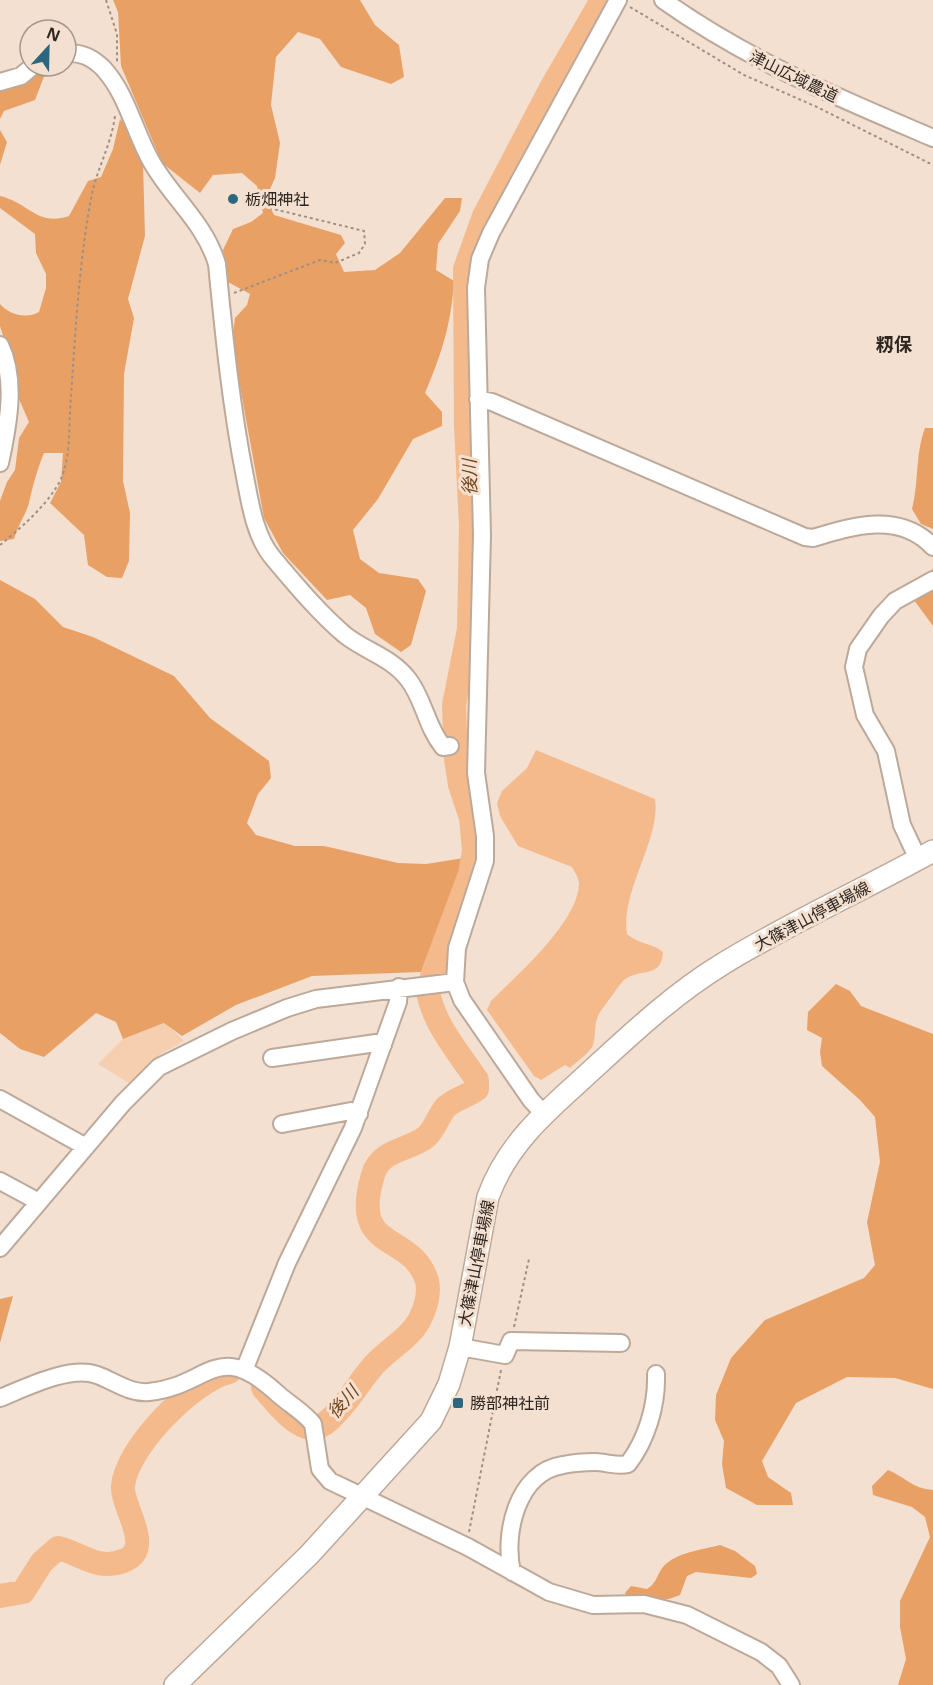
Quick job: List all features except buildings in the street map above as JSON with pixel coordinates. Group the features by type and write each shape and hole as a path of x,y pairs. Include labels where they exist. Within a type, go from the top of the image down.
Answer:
{"main road":[{"name":"大篠津山停車場線","path":"175,1685 309,1555 431,1421 449,1384 460,1347 482,1218 496,1175 511,1149 544,1114 641,1025 712,971 925,855"}],"street":[{"name":"津山広域農道","path":"663,0 741,51 801,82 933,138"},
{"path":"544,1114 531,1100 468,1009 455,982 457,948 485,861 485,836 476,773 482,535 476,288 480,259 491,233 523,171 622,2"},
{"path":"78,55 89,56 102,67 116,87 150,159 212,247 227,371 241,458 250,505 271,556 343,633 395,665 409,680 419,696 429,726 438,740 443,747 450,746"},
{"path":"0,81 18,77"},
{"path":"0,345 8,369 9,397 0,463"},
{"path":"478,399 492,402 805,537 813,538 875,522 908,531 933,547"},
{"path":"925,855 902,825 886,751 865,715 854,667 858,649 881,616 895,601 918,586 933,580"},
{"path":"0,1248 138,1085 159,1067 287,1008 316,999 399,987 455,982"},
{"path":"245,1368 287,1263 359,1114 398,1002 399,987"},
{"path":"272,1058 376,1043 383,1045"},
{"path":"0,1099 86,1146"},
{"path":"282,1124 351,1111 359,1114"},
{"path":"0,1181 39,1202"},
{"path":"460,1347 508,1348 621,1343"},
{"path":"0,1398 58,1376 84,1372 95,1374 135,1391 149,1392 207,1370 227,1366 245,1368 264,1381 314,1428 324,1477 468,1547 549,1592 593,1605 644,1604 687,1615 761,1652 779,1666 791,1685"},
{"path":"512,1572 510,1556 515,1510 534,1479 560,1465 597,1462 620,1466 628,1464 643,1438 653,1404 656,1374"}],"path":[{"path":"0,546 25,525 59,482 68,453 73,350 86,228 97,173 112,141 117,34 106,0"},
{"path":"622,2 698,50 744,75 817,107 933,165"},
{"path":"220,299 320,260 335,263 359,253 365,244 364,231 244,202"},
{"path":"468,1547 469,1525 529,1259"}],"shaded area":[{"path":"113,0 360,0 375,25 399,45 404,77 391,84 341,67 320,39 298,32 276,57 271,105 280,143 275,178 266,198 274,215 341,235 345,243 336,254 344,272 375,270 400,253 445,198 462,198 460,211 438,244 436,270 454,281 445,338 425,393 442,412 442,426 413,439 378,499 353,530 360,559 379,573 418,579 426,591 411,645 401,652 375,634 366,608 350,595 327,600 283,553 264,518 232,342 235,318 247,305 250,294 228,282 223,250 233,229 251,222 263,213 257,186 242,173 213,175 200,193 162,163 121,66 118,12"},
{"path":"43,78 35,100 4,111 0,119 0,87 23,85 31,80"},
{"path":"120,119 129,128 143,163 145,236 128,299 134,318 124,374 123,481 130,513 129,561 122,578 107,577 88,565 84,535 50,503 61,482 63,453 44,453 28,507 14,539 0,541 0,501 7,482 15,470 19,438 29,422 15,390 9,354 0,326 0,304 8,311 18,315 39,312 46,288 46,274 36,253 35,234 0,208 0,196 40,216 58,219 69,216 88,181 101,177 113,149"},
{"path":"0,130 7,142 0,165"},
{"path":"925,428 933,428 933,529 921,524 912,509"},
{"path":"933,568 933,626 914,600"},
{"path":"0,580 35,599 63,627 93,637 174,676 210,718 269,761 271,778 258,794 247,823 256,835 295,846 324,846 398,863 426,864 464,858 467,872 432,960 421,972 312,976 236,1005 182,1036 164,1023 123,1039 116,1022 96,1013 44,1057 20,1049 0,1033"},
{"path":"536,750 655,799 652,831 634,883 626,918 627,934 663,952 658,967 628,977 622,982 598,1016 594,1042 589,1051 570,1068 565,1065 541,1080 534,1076 487,1010 491,1001 530,963 558,931 576,899 579,884 572,867 518,846 500,816 497,803 502,791 527,768"},
{"path":"836,984 850,991 861,1006 933,1034 933,1389 895,1378 847,1377 796,1403 762,1461 768,1477 791,1493 793,1505 757,1505 726,1488 722,1464 724,1441 715,1420 716,1395 731,1358 765,1320 864,1278 875,1265 867,1222 880,1162 875,1117 860,1100 822,1066 820,1052 822,1038 807,1030 808,1012"},
{"path":"165,1023 184,1041 162,1053 129,1083 98,1064 123,1039"},
{"path":"13,1296 0,1343 0,1299"},
{"path":"888,1470 914,1485 933,1490 933,1685 898,1685 906,1659 900,1627 900,1601 930,1537 925,1517 912,1507 873,1495 872,1486"},
{"path":"720,1545 735,1551 755,1566 757,1574 751,1578 696,1572 687,1576 680,1595 669,1599 628,1600 625,1593 631,1586 647,1589 655,1582 668,1562 690,1552"}],"waterway":[{"name":"後川","path":"432,976 470,874 474,851 471,818 460,785 456,759 454,705 469,629 471,526 466,426 465,269 484,216 551,88 602,0"},
{"name":"後川","path":"263,1388 283,1410 301,1425 307,1427 321,1425 341,1408 374,1365 409,1334 423,1312 427,1296 427,1281 419,1265 409,1254 385,1239 376,1230 369,1218 368,1200 373,1175 382,1160 426,1137 446,1107 477,1089 477,1080 441,1027 428,992"},
{"name":"後川","path":"0,1596 23,1592 42,1562 58,1548 105,1564 114,1564 132,1555 137,1547 137,1538 123,1486 136,1453 148,1435 180,1402 214,1378 229,1372"}],"place":[{"name":"栃畑神社","path":"233,199"},
{"name":"勝部神社前","path":"458,1403"}],"district":[{"name":"籾保","path":"894,345"}]}
